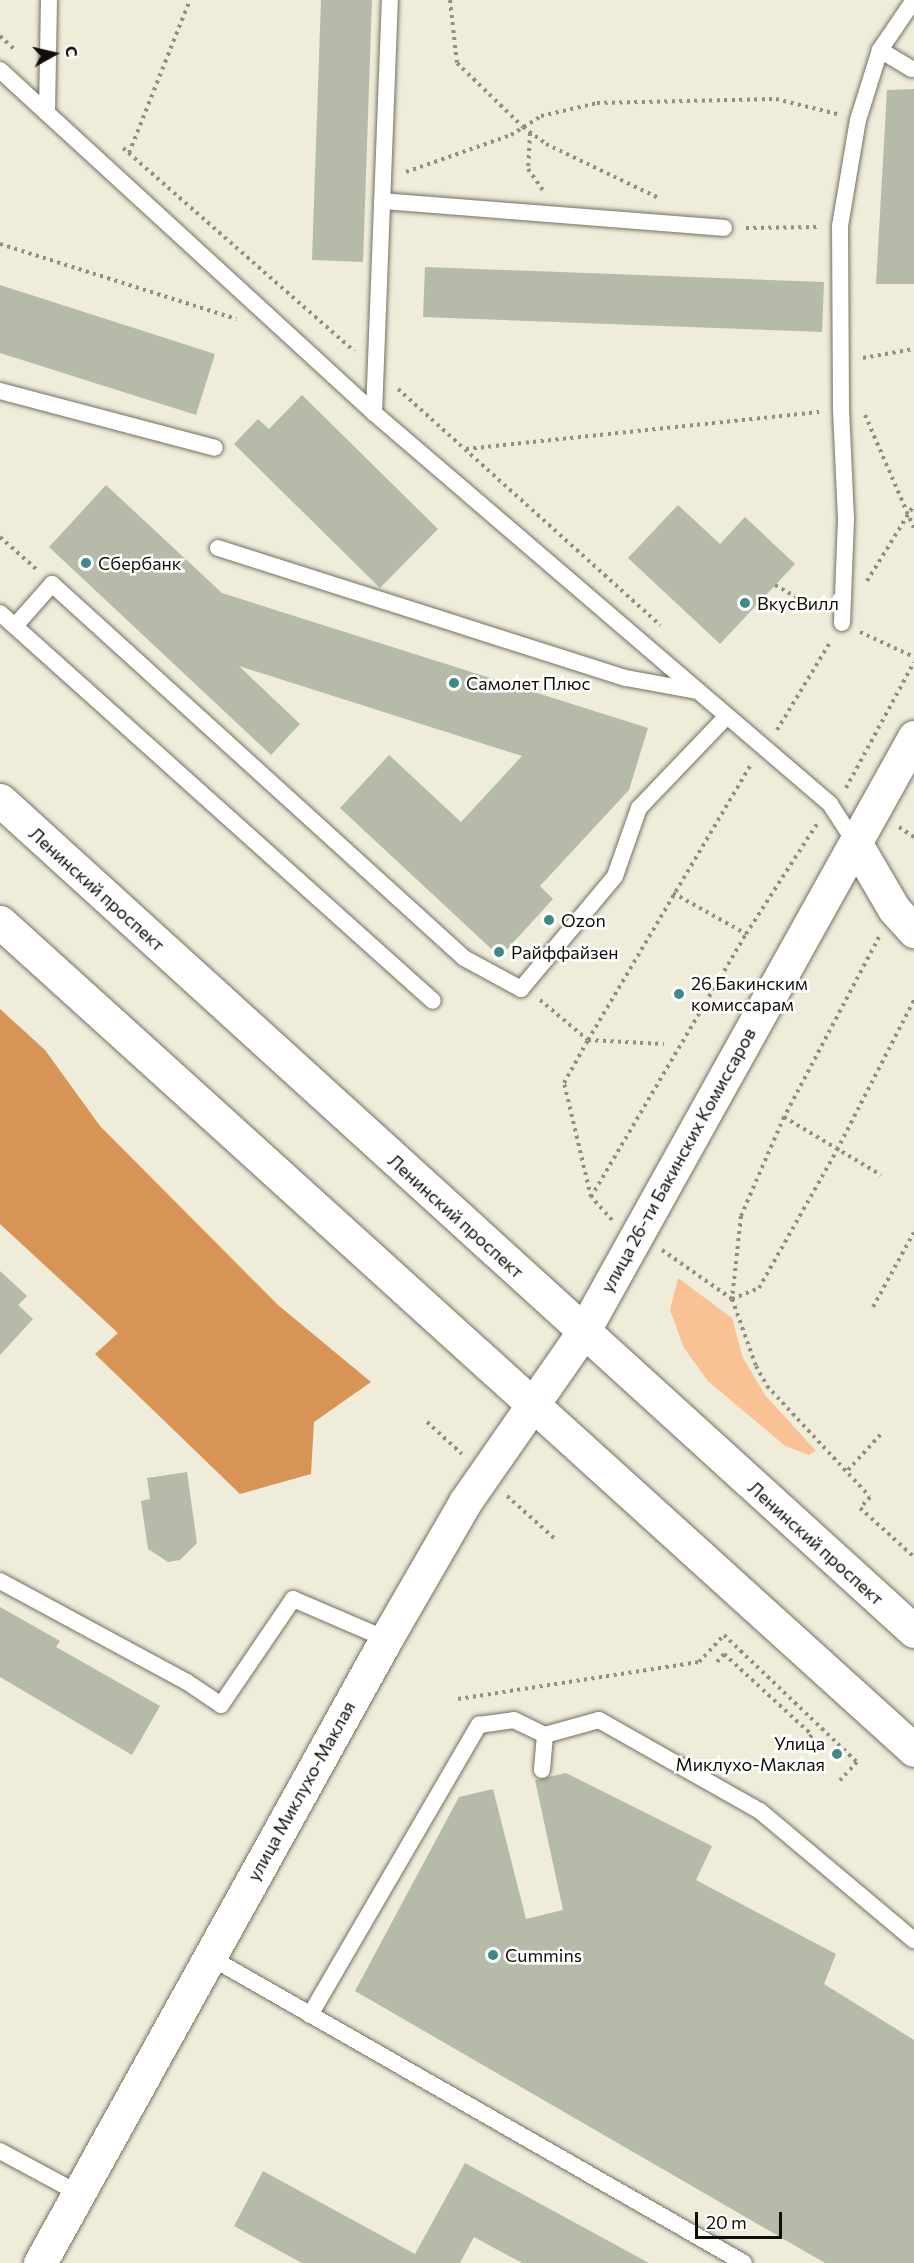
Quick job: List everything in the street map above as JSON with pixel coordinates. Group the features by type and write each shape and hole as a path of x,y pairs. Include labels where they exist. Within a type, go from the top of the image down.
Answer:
{"main road":[{"name":"улица 26-ти Бакинских Комиссаров","path":"583,1332 914,736"},
{"name":"Ленинский проспект","path":"0,800 914,1631"},
{"path":"855,844 904,920"},
{"path":"0,922 531,1407 914,1750"},
{"name":"улица Миклухо-Маклая","path":"40,2263 386,1639 465,1502 583,1332"}],"lane":[{"path":"47,113 49,0"},
{"path":"374,413 390,0"},
{"path":"842,623 846,519 841,409 840,226 858,120 880,50 914,0"},
{"path":"880,50 912,69"},
{"path":"0,70 374,413 830,804 855,844"},
{"path":"382,201 724,228"},
{"path":"0,391 215,448"},
{"path":"218,548 626,678 697,691"},
{"path":"15,626 52,584 464,958 521,989 615,876 639,808 726,717"},
{"path":"0,613 433,1001"},
{"path":"0,1581 187,1682 221,1705 293,1599 386,1639"},
{"path":"310,2015 479,1725 514,1720 545,1735 599,1720 760,1810 914,1941"},
{"path":"542,1770 545,1735"},
{"path":"210,1957 744,2263"},
{"path":"0,2151 78,2193"}],"path":[{"path":"129,153 190,0"},
{"path":"450,0 457,63 523,127 546,144 671,204"},
{"path":"0,36 47,81"},
{"path":"383,180 511,135 541,116 597,103 776,99 858,120"},
{"path":"530,132 528,169 561,215"},
{"path":"121,146 363,359 342,352"},
{"path":"724,228 840,226"},
{"path":"0,244 244,321"},
{"path":"842,362 914,349"},
{"path":"376,370 665,629"},
{"path":"861,405 914,528"},
{"path":"465,449 841,409"},
{"path":"866,583 914,505"},
{"path":"0,537 52,584"},
{"path":"732,1299 636,1234 604,1216 591,1197 564,1083 673,893 762,746 777,729 842,623"},
{"path":"591,1197 746,934 830,804 846,789 914,662"},
{"path":"769,721 786,736"},
{"path":"838,781 872,809 914,837"},
{"path":"673,893 746,934"},
{"path":"904,920 784,1117 741,1216 732,1299 756,1366 768,1386 848,1470 870,1497 860,1508 914,1557"},
{"path":"521,989 543,1001 588,1040 664,1044"},
{"path":"732,1299 759,1288 837,1150 914,1000"},
{"path":"784,1117 881,1175"},
{"path":"873,1307 914,1232"},
{"path":"848,1470 883,1432"},
{"path":"458,1699 699,1662 724,1635 857,1762 840,1780"},
{"path":"717,1662 724,1654 812,1735 803,1744"}],"shaded area":[{"path":"0,1009 45,1050 100,1126 278,1305 371,1382 314,1422 311,1474 240,1494 95,1354 118,1333 0,1224"},
{"path":"678,1278 732,1318 743,1358 765,1395 816,1451 809,1455 785,1446 708,1381 684,1348 670,1310"}],"building":[{"path":"321,0 372,0 363,262 312,260"},
{"path":"914,89 914,284 876,284 887,90"},
{"path":"425,267 824,282 822,332 423,317"},
{"path":"0,285 215,354 196,415 0,353"},
{"path":"302,395 438,529 380,588 234,444 258,419 269,429"},
{"path":"106,485 222,593 648,728 629,790 540,886 553,899 500,957 340,808 389,755 461,822 522,756 239,666 300,724 271,755 49,547"},
{"path":"678,505 720,544 745,517 795,564 720,644 628,558"},
{"path":"0,1271 27,1296 18,1305 33,1319 0,1355"},
{"path":"187,1472 197,1543 180,1560 168,1562 148,1549 141,1501 150,1499 147,1478"},
{"path":"0,1607 60,1641 56,1647 160,1706 132,1755 0,1677"},
{"path":"566,1773 712,1846 696,1880 836,1954 824,1984 914,2040 914,2263 825,2263 355,1991 459,1797 493,1789 526,1919 563,1910 535,1780"},
{"path":"465,2163 649,2263 522,2263 474,2237 460,2263 302,2263 234,2226 263,2171 415,2254"}],"place":[{"name":"Сбербанк","path":"86,563"},
{"name":"ВкусВилл","path":"745,603"},
{"name":"Самолет Плюс","path":"454,683"},
{"name":"Ozon","path":"549,920"},
{"name":"Райффайзен","path":"499,952"},
{"name":"26 Бакинским комиссарам","path":"679,994"},
{"name":"Улица Миклухо-Маклая","path":"837,1754"},
{"name":"Cummins","path":"493,1955"}]}
